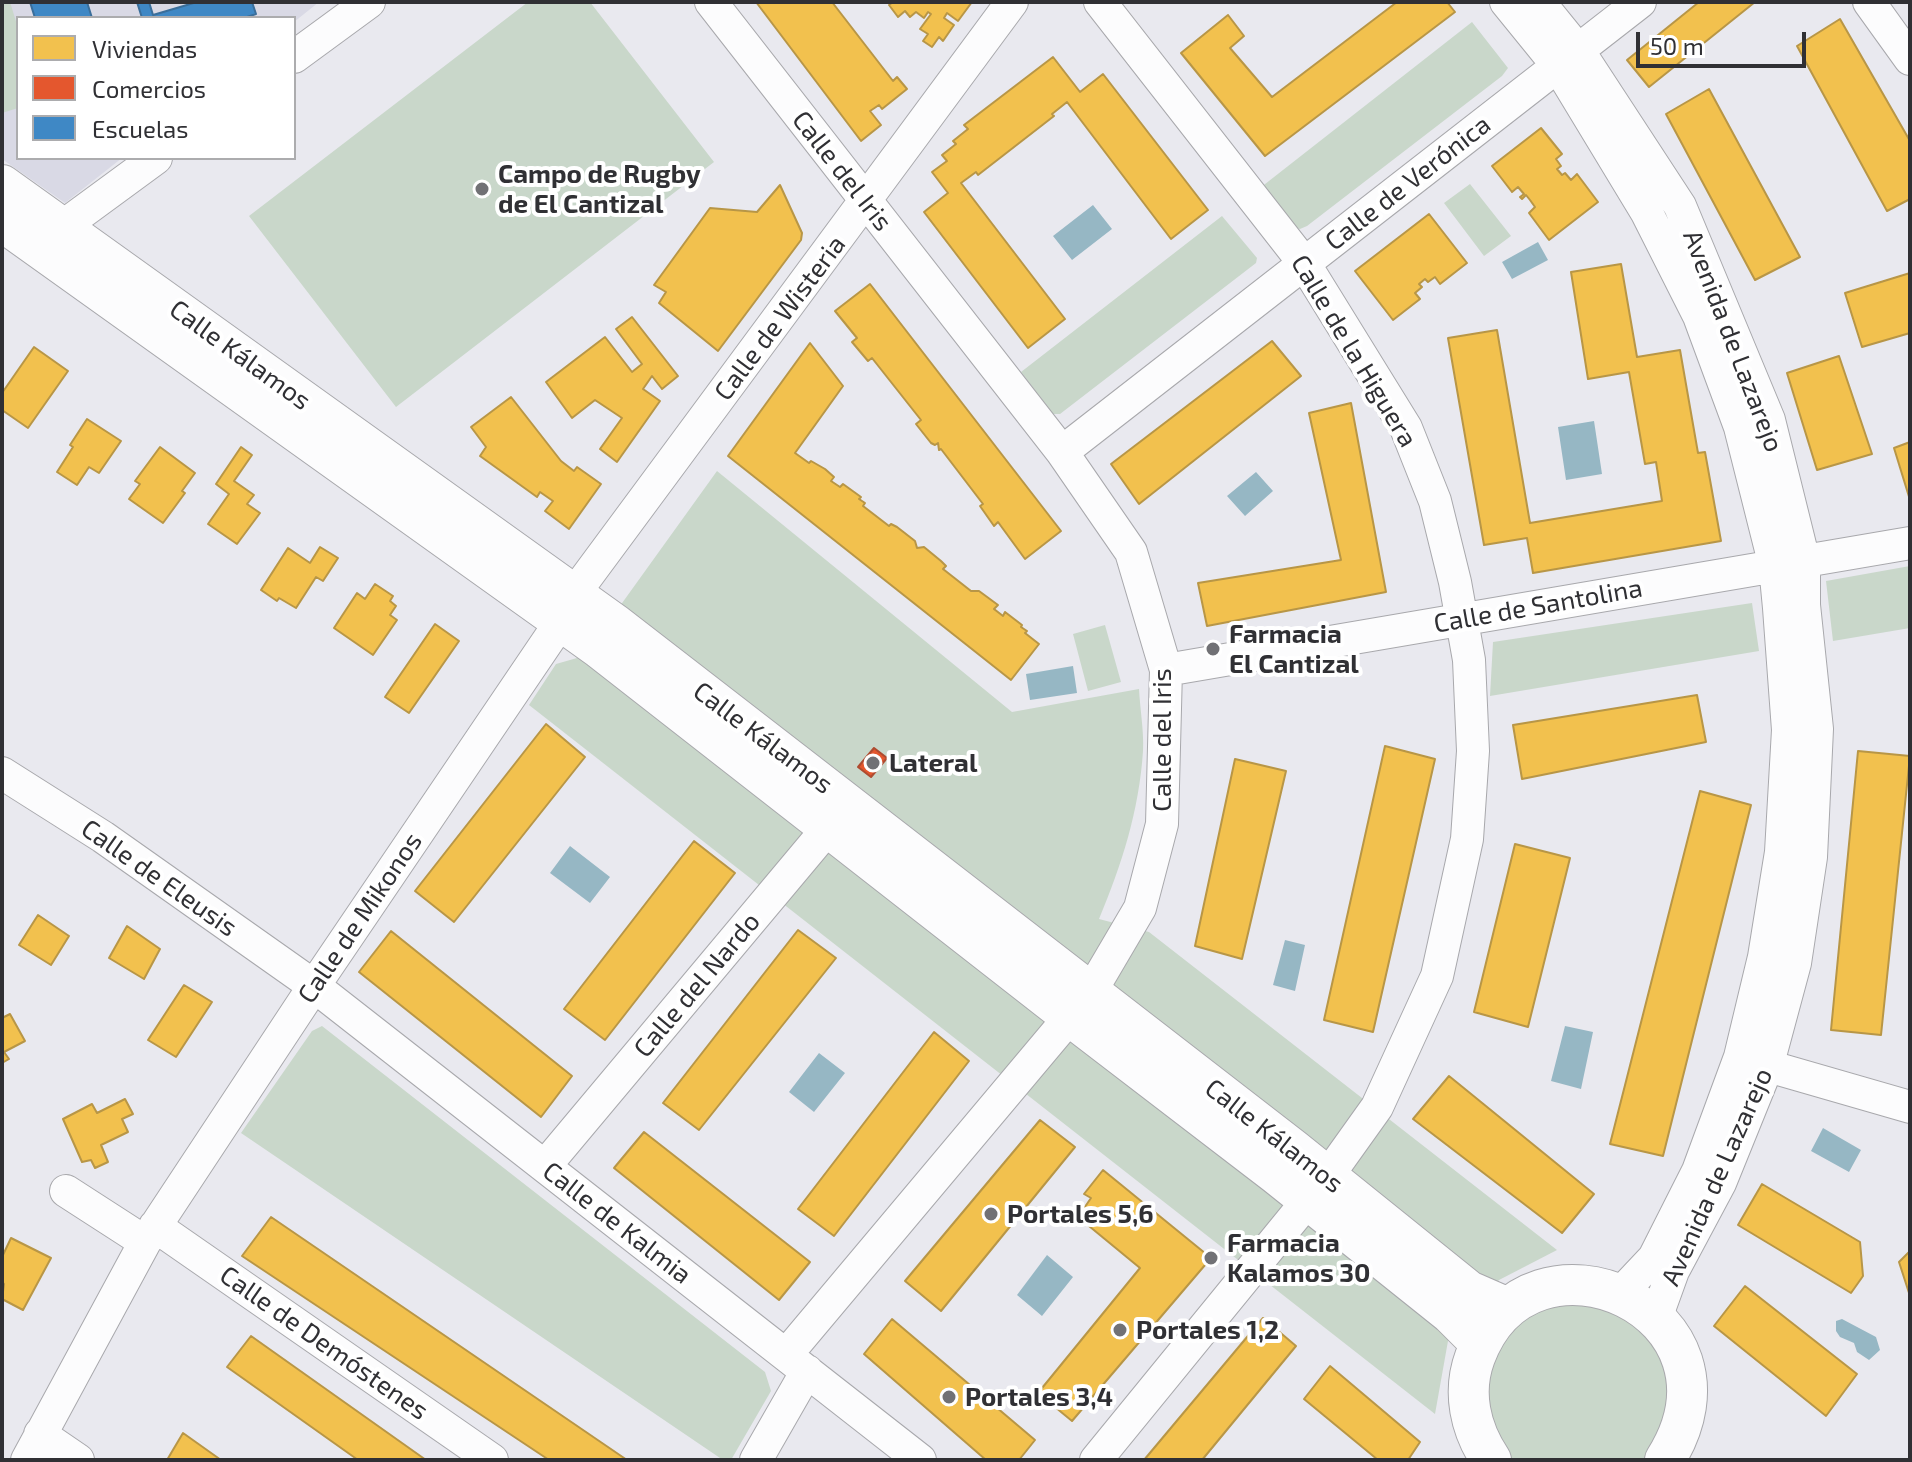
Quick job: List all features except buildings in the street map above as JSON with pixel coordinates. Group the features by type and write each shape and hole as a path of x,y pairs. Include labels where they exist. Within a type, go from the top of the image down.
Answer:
{"main road":[{"name":"Calle Kálamos","path":"2,185 568,607 1318,1189 1469,1291 1508,1308"},
{"name":"Calle Kálamos","path":"2,221 568,607"},
{"name":"Calle Kálamos","path":"1318,1189 1480,1343"},
{"path":"1491,1460 1480,1444 1471,1420 1468,1394 1471,1368 1480,1343 1492,1324 1508,1308 1534,1293 1562,1285 1592,1285 1621,1293 1656,1318 1672,1338 1683,1362 1687,1388 1680,1453"}],"street":[{"path":"296,56 369,2"},
{"name":"Calle del Iris","path":"711,2 1062,452 1131,552 1166,670 1162,824 1140,908 1080,1005 796,1363 756,1460"},
{"name":"Calle de Wisteria","path":"568,607 1012,2"},
{"name":"Calle de la Higuera","path":"1096,1460 1318,1189 1377,1107 1437,976 1467,839 1473,751 1469,660 1463,619 1435,501 1406,428 1304,263 1100,2"},
{"name":"Avenida de Lazarejo","path":"1506,2 1568,58"},
{"name":"Avenida de Lazarejo","path":"1539,2 1699,316 1789,563 1788,730 1781,852 1764,957 1753,1062 1720,1183 1673,1271 1656,1318"},
{"name":"Calle de Verónica","path":"1062,452 1640,2"},
{"path":"1869,2 1910,59"},
{"path":"62,227 153,160"},
{"name":"Calle de Santolina","path":"1166,670 1910,543"},
{"name":"Calle de Mikonos","path":"33,1447 150,1234 568,607"},
{"name":"Calle de Eleusis","path":"2,773 103,837 314,986"},
{"name":"Calle del Nardo","path":"545,1166 839,815"},
{"name":"Calle de Kalmia","path":"314,986 920,1460"},
{"path":"1753,1062 1910,1107"},
{"name":"Avenida de Lazarejo","path":"1621,1293 1654,1258 1753,1062"},
{"path":"66,1191 150,1234"},
{"name":"Calle de Demóstenes","path":"150,1234 492,1460"},
{"path":"33,1447 78,1460"}],"shaded area":[{"path":"2,2 319,2 296,20 296,16 16,16 16,160 119,160 65,203 2,159"}],"green space":[{"path":"2,2 10,2 16,22 16,109 2,113"},
{"name":"Campo de Rugby de El Cantizal","path":"528,2 590,2 714,162 396,407 249,216"},
{"path":"1472,22 1508,68 1502,76 1307,226 1300,229 1293,227 1260,188"},
{"path":"1470,184 1511,236 1484,256 1444,203"},
{"path":"1222,216 1257,258 1256,263 1060,414 1053,414 1021,372"},
{"path":"717,471 1012,712 1139,689 1143,743 1138,795 1122,857 1099,919 1149,932 1557,1250 1499,1280 1448,1341 1435,1414 529,705 556,664 584,656"},
{"path":"1910,566 1910,628 1833,641 1826,581"},
{"path":"1752,603 1759,651 1490,696 1493,642"},
{"path":"1105,625 1121,682 1088,691 1073,634"},
{"path":"322,1026 765,1372 771,1391 731,1460 723,1460 241,1133 312,1031"},
{"path":"1570,1294 1636,1313 1675,1369 1653,1460 1505,1460 1481,1419 1488,1350 1508,1322"}],"water":[{"path":"1093,205 1112,229 1072,260 1053,236"},
{"path":"1538,242 1548,260 1512,279 1502,262"},
{"path":"1594,421 1602,474 1566,480 1558,427"},
{"path":"1256,472 1273,491 1245,516 1227,496"},
{"path":"1073,666 1077,693 1030,700 1026,674"},
{"path":"570,846 610,877 590,903 550,873"},
{"path":"1285,940 1305,945 1295,991 1273,985"},
{"path":"1565,1026 1593,1032 1581,1089 1551,1081"},
{"path":"819,1053 845,1073 814,1112 789,1092"},
{"path":"1823,1128 1861,1150 1849,1172 1811,1151"},
{"path":"1047,1255 1073,1277 1042,1316 1017,1295"},
{"path":"1842,1319 1876,1337 1880,1350 1869,1360 1857,1352 1854,1343 1840,1337 1836,1331 1836,1321"}],"place":[{"name":"Campo de Rugby de El Cantizal","path":"482,189"},
{"name":"Farmacia El Cantizal","path":"1213,649"},
{"name":"Lateral","path":"873,763"},
{"name":"Portales 5,6","path":"991,1214"},
{"name":"Farmacia Kalamos 30","path":"1211,1258"},
{"name":"Portales 1,2","path":"1120,1330"},
{"name":"Portales 3,4","path":"949,1397"}]}
